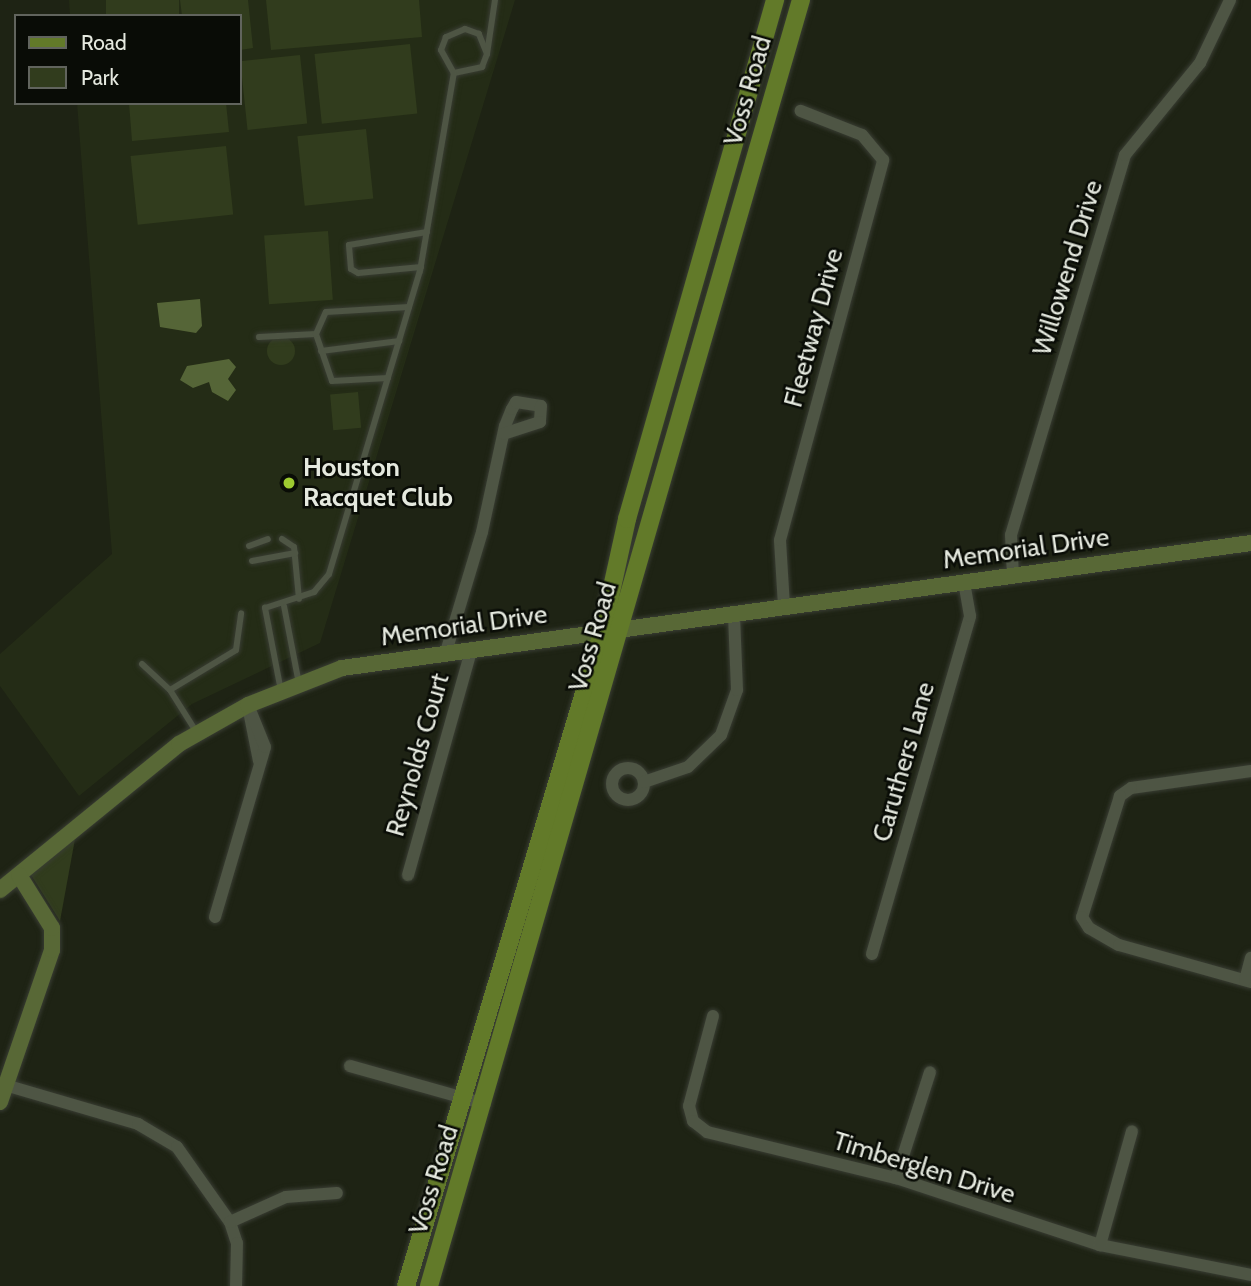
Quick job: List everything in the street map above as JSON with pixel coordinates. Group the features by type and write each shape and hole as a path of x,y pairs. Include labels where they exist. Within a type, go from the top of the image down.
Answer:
{"main road":[{"name":"Voss Road","path":"406,1286 602,633 684,314 775,0"},
{"name":"Voss Road","path":"429,1286 623,630 801,0"},
{"path":"727,169 751,177"},
{"path":"684,314 708,322"}],"street":[{"name":"Willowend Drive","path":"1013,576 1011,535 1125,155 1200,63 1230,0"},
{"name":"Fleetway Drive","path":"785,606 780,540 883,160 862,135 802,111"},
{"path":"446,652 504,435"},
{"name":"Memorial Drive","path":"0,890 93,809 197,734 248,705 342,668 472,648 602,633 1251,543"},
{"name":"Caruthers Lane","path":"872,954 970,616 964,583"},
{"path":"644,782 688,767 721,735 737,690 734,614"},
{"name":"Reynolds Court","path":"408,875 472,648"},
{"path":"215,916 265,747 248,705"},
{"path":"1251,771 1131,788 1120,796 1082,904 1088,928 1103,938 1248,981 1251,958"},
{"path":"0,1102 52,950 52,929 19,875"},
{"name":"Timberglen Drive","path":"713,1016 689,1106 693,1121 707,1132 897,1178 1100,1245 1251,1275"},
{"path":"350,1066 485,1104"},
{"path":"897,1178 930,1072"},
{"path":"5,1085 162,1135 230,1222 237,1243 236,1286"},
{"path":"1100,1245 1132,1131"},
{"path":"230,1222 286,1197 337,1193"}],"lane":[{"path":"454,73 476,72 487,54 495,0"},
{"path":"281,691 265,608 284,606 299,599 329,574 421,267 454,73 441,57 451,33 479,34 487,54"},
{"path":"421,267 358,273 351,269 349,245 427,232"},
{"path":"388,378 332,381 316,334 326,312 409,307"},
{"path":"259,337 316,334"},
{"path":"321,351 399,341"},
{"path":"249,546 268,539"},
{"path":"282,539 290,541 295,554 299,599"},
{"path":"252,561 295,554"},
{"path":"284,606 299,684"},
{"path":"170,690 236,650 241,612"},
{"path":"142,664 170,690 197,734"}],"shaded area":[{"name":"Houston Racquet Club","path":"69,0 515,0 320,643 192,704 79,796 0,686 0,654 112,554 77,105 242,105 242,14 70,14"},
{"path":"200,299 202,326 196,333 160,327 157,303"},
{"path":"229,359 236,367 228,379 236,390 228,401 212,392 209,382 193,388 180,380 187,366"}],"green space":[{"path":"106,0 179,0 179,14 106,14"},
{"path":"180,0 248,0 253,48 242,50 242,14 182,14"},
{"path":"266,0 419,0 422,37 271,50"},
{"path":"410,44 417,114 322,124 315,54"},
{"path":"300,55 307,124 248,130 242,61"},
{"path":"129,105 226,105 229,132 132,141"},
{"path":"366,129 373,199 305,206 297,136"},
{"path":"226,146 233,215 138,225 131,156"},
{"path":"328,231 333,300 269,304 264,235"},
{"path":"281,337 291,341 295,351 291,361 281,365 271,361 267,351 271,341"},
{"path":"358,392 361,428 333,430 330,394"},
{"path":"75,839 60,921 31,875"}],"place":[{"name":"Houston Racquet Club","path":"289,483"}]}
